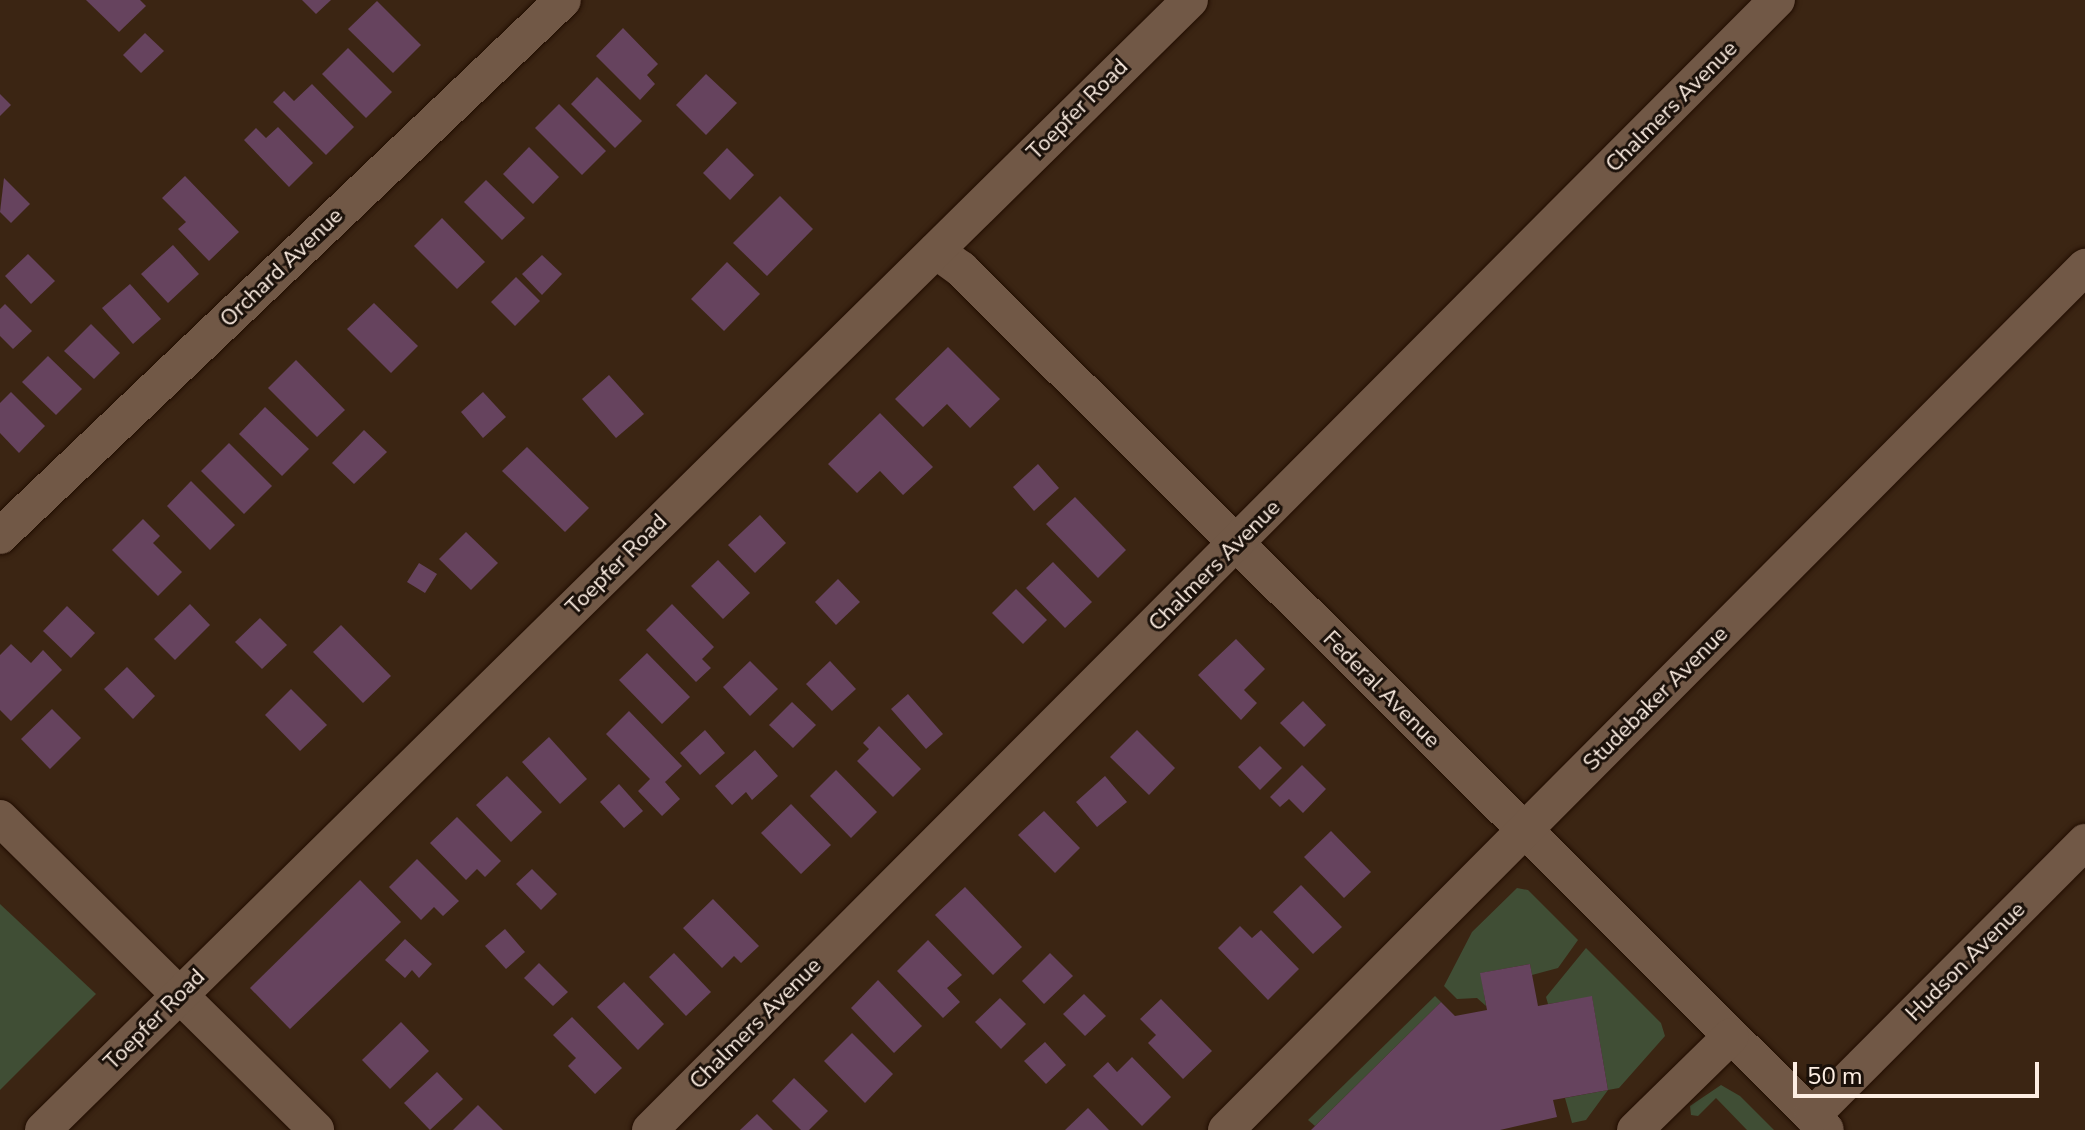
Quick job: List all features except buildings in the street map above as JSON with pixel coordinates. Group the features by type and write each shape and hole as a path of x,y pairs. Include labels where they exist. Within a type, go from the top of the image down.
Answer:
{"street":[{"name":"Orchard Avenue","path":"0,536 563,0"},
{"name":"Toepfer Road","path":"43,1130 1190,0"},
{"name":"Chalmers Avenue","path":"650,1130 1237,545 1777,0"},
{"name":"Federal Avenue","path":"936,251 961,269 1523,832 1819,1123"},
{"name":"Studebaker Avenue","path":"1226,1130 2085,267"},
{"path":"0,818 316,1130"},
{"name":"Hudson Avenue","path":"1819,1123 2085,842"},
{"path":"1635,1130 1731,1036"}],"green space":[{"path":"1517,888 1528,890 1578,940 1558,968 1532,975 1530,964 1481,973 1486,1006 1477,998 1457,999 1444,986 1472,932"},
{"path":"0,904 96,994 0,1090"},
{"path":"1586,948 1661,1023 1665,1036 1619,1088 1608,1090 1592,997 1548,1004 1546,997"},
{"path":"1435,996 1441,1002 1315,1126 1308,1120"},
{"path":"1721,1085 1740,1096 1774,1130 1747,1130 1716,1098 1698,1116 1691,1115 1690,1106"},
{"path":"1608,1090 1586,1120 1572,1123 1565,1098"}]}
